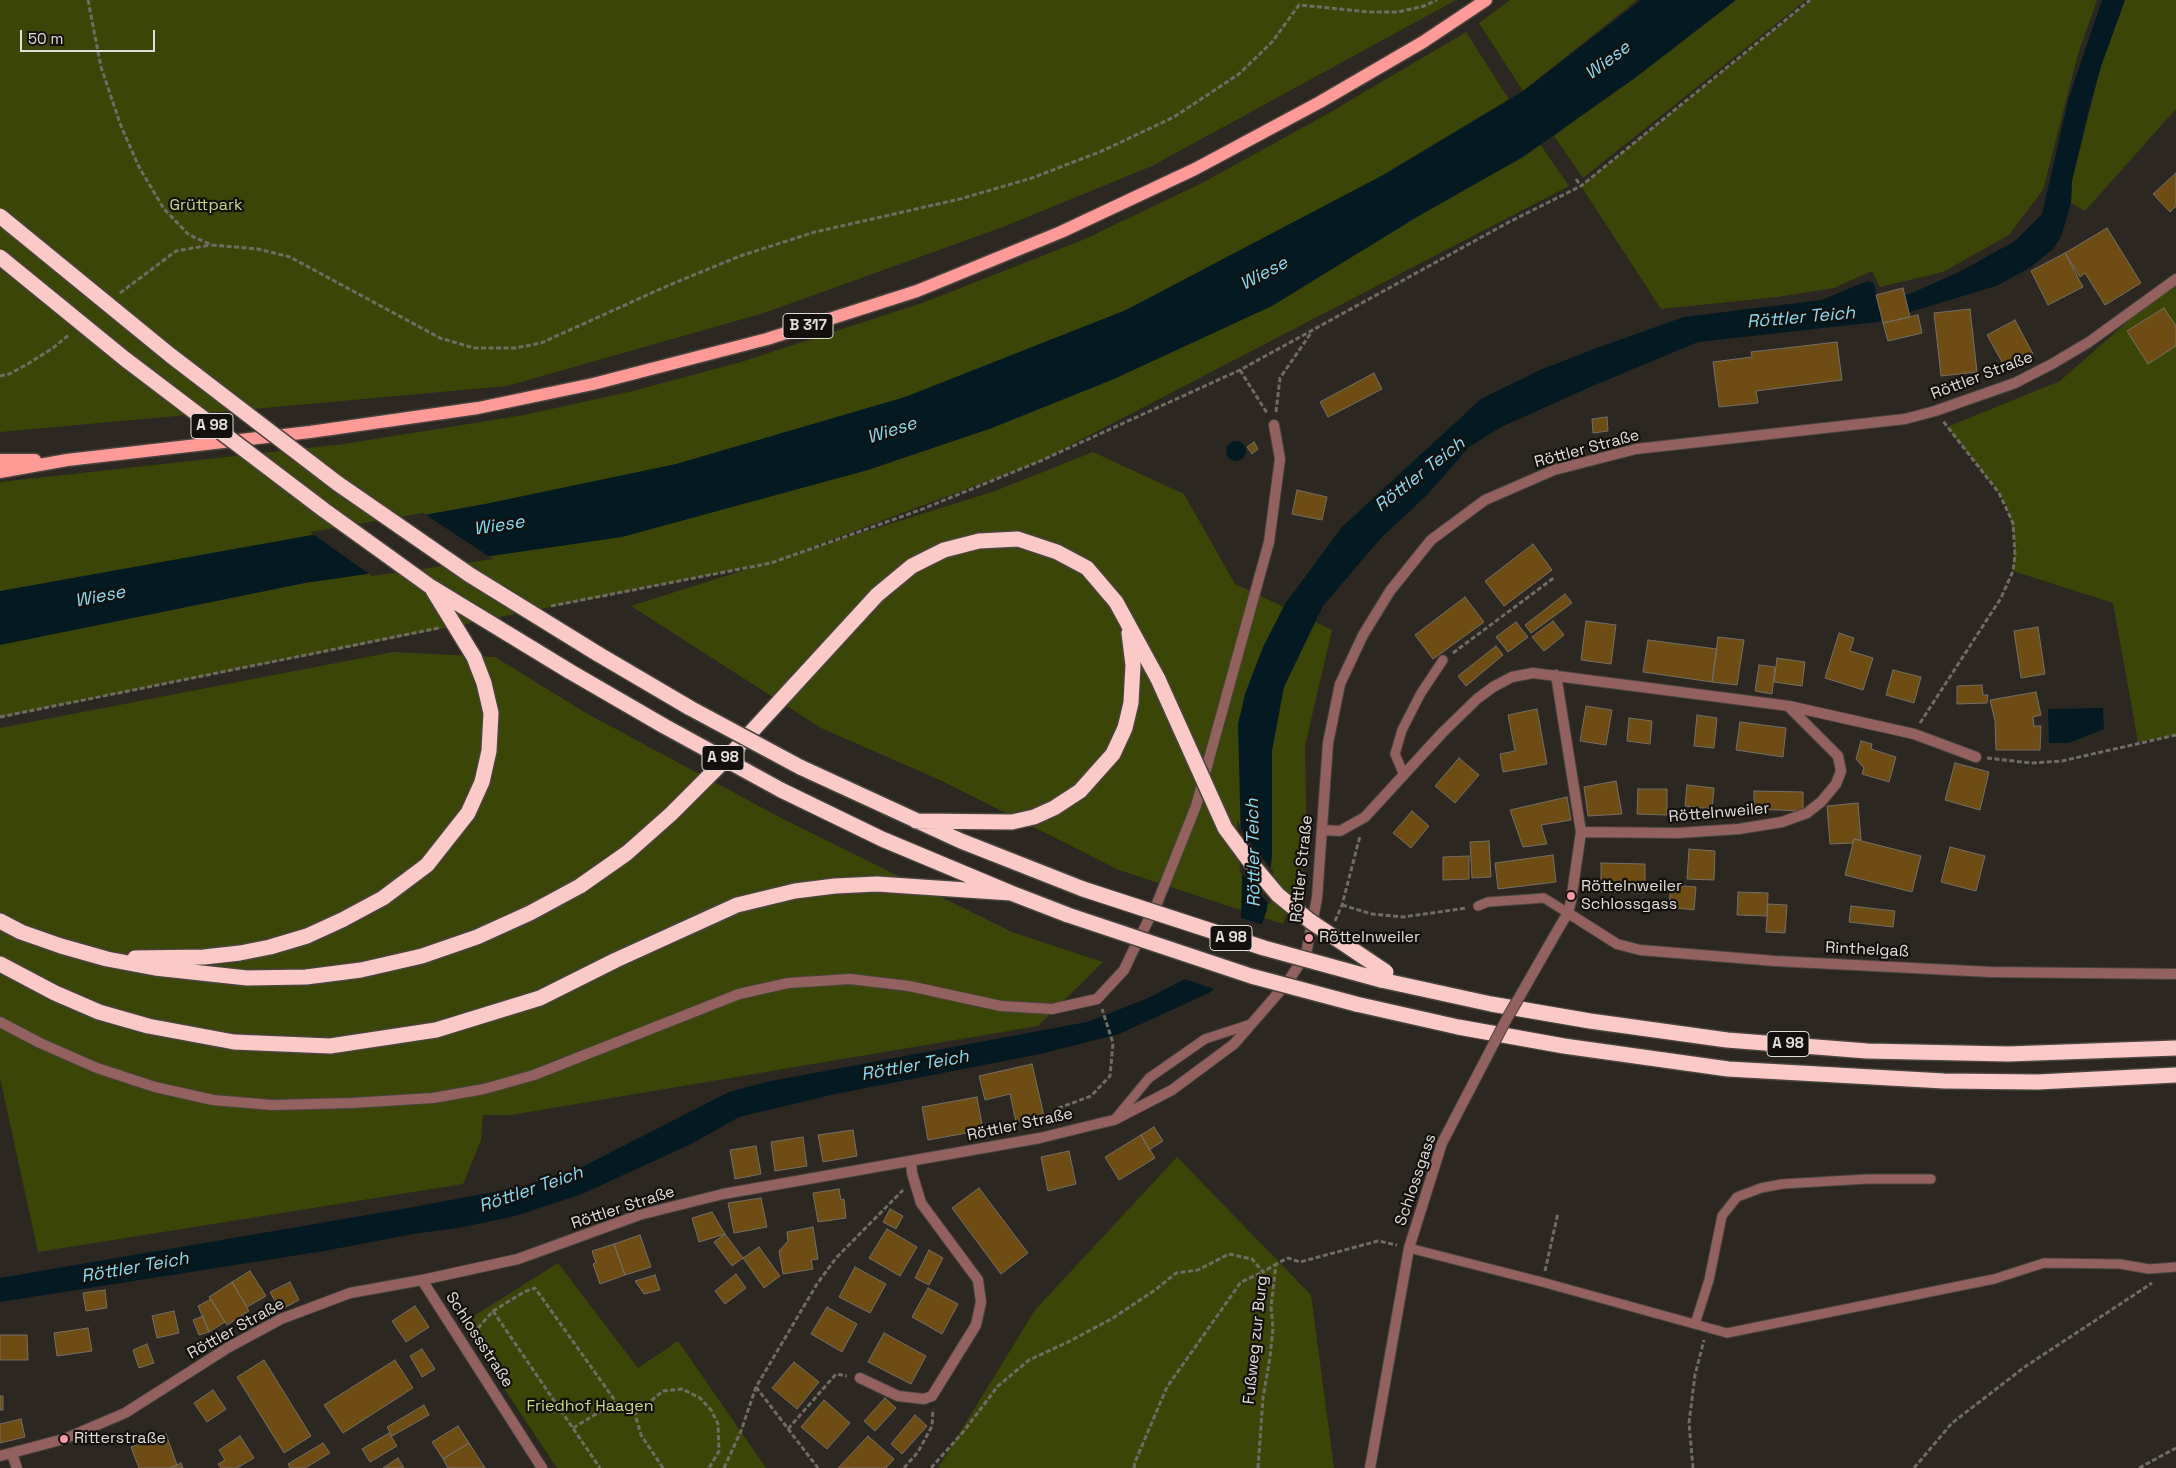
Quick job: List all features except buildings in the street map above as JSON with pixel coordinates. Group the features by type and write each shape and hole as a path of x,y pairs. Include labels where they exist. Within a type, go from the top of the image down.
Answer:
{"highway":[{"name":"A 98","path":"0,216 170,355 337,483 470,575 690,708 800,766 916,821 1083,889 1264,948 1384,976 1404,985 1491,1004 1590,1021 1747,1041 1867,1051 1999,1054 2176,1048"},
{"name":"A 98","path":"0,257 132,364 324,510 431,587 569,671 781,790 882,839 1011,894 1241,973 1356,1004 1458,1027 1564,1046 1728,1070 1954,1082 2038,1082 2176,1075"},
{"path":"0,922 21,932 61,946 108,959 155,968 247,978 306,977 361,970 422,956 477,937 530,913 580,886 627,853 731,754 877,594 912,566 944,550 979,541 1018,539 1057,552 1087,568 1116,602 1158,679 1225,828 1278,895 1384,976"},
{"path":"108,959 204,957 288,942 307,936 342,920 383,898 427,865 468,813 482,782 489,751 491,713 484,683 474,657 431,587"},
{"path":"916,821 1012,822 1054,808 1080,791 1113,754 1125,728 1131,703 1133,665 1129,627"},
{"path":"0,964 47,989 99,1012 148,1026 234,1042 330,1046 436,1030 531,1001 737,905 795,891 835,886 877,884 1011,894"}],"main road":[{"name":"B 317","path":"0,472 67,460 310,432 496,405 593,384 767,339 917,291 1060,232 1195,169 1320,102 1423,42 1486,0"},
{"name":"B 317","path":"0,460 67,460"}],"street":[{"name":"Röttler Straße","path":"0,1456 64,1439 125,1413 229,1347 281,1318 350,1293 422,1280 518,1259 639,1215 705,1199 1040,1138 1114,1120 1172,1090 1234,1044 1287,983 1306,954 1317,898 1328,743 1340,684 1363,635 1390,591 1431,540 1485,500 1554,470 1636,449 1905,419 1935,411 2015,383 2052,364 2089,342 2172,282"},
{"path":"0,1022 40,1043 97,1068 156,1087 213,1100 272,1105 433,1098 484,1089 534,1075 739,994 788,983 850,978 909,986 1000,1006 1052,1009 1098,999 1124,970 1158,901 1196,806 1269,542 1280,459 1274,425"},
{"path":"1323,830 1340,831 1365,817 1443,732 1493,687 1512,677 1533,673 1789,706 1914,734 1976,757"},
{"path":"1556,675 1581,832 1568,913"},
{"name":"Röttelnweiler","path":"1581,832 1677,833 1739,829 1782,822 1807,813 1821,802 1836,784 1841,771 1838,756 1789,706"},
{"name":"Schlossgass","path":"1370,1468 1409,1248 1442,1143 1505,1022 1568,913"},
{"name":"Rinthelgaß","path":"1568,913 1617,944 1640,950 1775,961 1991,972 2176,974"},
{"path":"860,1378 898,1396 924,1399 932,1396 976,1325 981,1302 978,1280 921,1203 911,1161"},
{"name":"Schlossstraße","path":"422,1280 542,1468"},
{"path":"12,1454 17,1468"}],"lane":[{"path":"1404,774 1395,754 1402,730 1421,693 1443,660"},
{"path":"1478,906 1488,902 1544,898 1568,913"},
{"path":"1114,1120 1149,1078 1157,1072 1205,1039 1251,1024"},
{"path":"1695,1324 1710,1280 1722,1216 1737,1198 1761,1188 1782,1184 1867,1179 1931,1179"},
{"path":"1409,1248 1727,1333 1994,1279 2044,1263 2120,1264 2149,1269 2176,1267"}],"path":[{"path":"88,0 101,67 121,126 140,168 164,210 189,235 212,245 258,249 290,257 440,338 474,348 515,348 541,343 667,286 740,256 815,232 960,199 1023,180 1102,150 1174,117 1239,74 1272,42 1299,5 1300,0"},
{"path":"1299,5 1369,12 1398,12 1424,6 1437,0"},
{"path":"542,608 771,563 920,510 1038,462 1240,370 1509,222 1581,186 1810,0"},
{"path":"1576,179 1581,186"},
{"path":"1274,425 1280,378 1312,331"},
{"path":"1240,370 1274,425"},
{"path":"1914,734 2001,598 2013,571 2015,555 2013,524 1999,492 1935,411"},
{"path":"1443,660 1555,577"},
{"path":"0,717 445,627"},
{"path":"1976,757 2031,763 2062,761 2176,735"},
{"path":"1365,817 1342,905 1372,914 1403,917 1478,906"},
{"path":"1040,1138 1041,1122 1059,1108 1091,1096 1110,1076 1113,1044 1103,1012"},
{"path":"724,1468 741,1431 756,1388 817,1284 836,1258 887,1204 914,1180"},
{"path":"1542,1282 1558,1213"},
{"name":"Fußweg zur Burg","path":"1258,1468 1263,1398 1270,1357 1271,1307 1276,1264 1288,1258 1300,1262 1378,1241 1409,1248"},
{"path":"931,1468 964,1431 998,1386 1029,1360 1113,1318 1155,1290 1176,1273 1198,1270 1229,1254 1252,1259 1263,1272"},
{"path":"1134,1468 1134,1462 1167,1387 1241,1282 1276,1264"},
{"path":"1914,1468 1952,1424 2026,1366 2159,1278"},
{"path":"478,1328 493,1311 524,1292 535,1288 616,1402 636,1414 641,1435 663,1468"},
{"path":"493,1311 600,1468"},
{"path":"1693,1468 1689,1423 1695,1375 1708,1329"},
{"path":"788,1429 836,1374 860,1378"},
{"path":"756,1388 818,1468"},
{"path":"636,1414 663,1391 682,1389 700,1398 711,1410 718,1424 719,1451 709,1468"},
{"path":"904,1468 918,1452 932,1426 934,1414 932,1396"},
{"path":"572,1428 616,1402"},
{"path":"2139,1468 2176,1448"}],"green space":[{"name":"Grüttpark","path":"0,0 1456,0 1152,166 1003,227 764,313 507,386 0,432"},
{"path":"1510,0 1637,0 1523,91 1479,23"},
{"path":"1735,0 1806,0 1583,178 1554,136"},
{"path":"1811,0 2097,0 2078,54 2043,190 2009,235 1943,272 1880,287 1872,271 1834,288 1777,297 1661,309 1581,186"},
{"path":"2125,0 2176,0 2176,109 2085,211 2071,203 2072,181 2101,66"},
{"path":"1466,32 1508,98 1569,186 1038,462 791,555 995,491 1093,452 1184,494 1235,584 1332,630 1305,746 1307,859 1283,924 1119,870 942,781 821,728 631,606 760,565 0,717 0,482 344,444 524,415 633,391 741,362 925,302 1085,239 1204,182 1329,113"},
{"path":"2176,279 2176,735 2138,742 2113,603 2013,571 2015,540 2007,507 1999,492 1947,427 2060,381"},
{"path":"393,652 495,657 586,713 783,819 1012,932 1103,962 1038,1026 511,1115 483,1115 481,1140 463,1184 38,1252 0,1078 0,728"},
{"path":"1177,1157 1311,1295 1334,1468 938,1468 1035,1310"},
{"name":"Friedhof Haagen","path":"558,1263 638,1368 678,1341 766,1468 557,1468 461,1324"}],"water":[{"name":"Wiese","path":"1641,0 1736,0 1635,78 1523,157 1417,217 1272,306 1114,379 992,428 868,470 622,537 305,583 0,645 0,591 485,504 676,464 905,397 1126,310 1383,175 1523,91"},
{"name":"Röttler Teich","path":"2102,0 2125,0 2101,66 2088,113 2072,181 2071,203 2065,224 2060,238 2053,249 2031,267 1996,286 1877,322 1698,342 1597,384 1501,427 1469,447 1428,494 1381,538 1323,606 1284,687 1272,751 1272,855 1267,910 1248,960 1209,993 1119,1034 1040,1054 835,1094 739,1117 691,1144 582,1194 515,1216 458,1228 413,1234 324,1251 0,1302 0,1278 520,1187 582,1167 729,1092 766,1082 1087,1022 1146,999 1193,975 1215,956 1241,917 1242,881 1238,724 1245,694 1263,647 1285,604 1342,527 1481,399 1540,370 1684,317 1822,300 1867,281 1874,283 1878,302 1912,293 1963,270 2015,241 2042,214 2069,97"},
{"path":"1232,441 1240,441 1246,447 1246,455 1240,461 1232,461 1226,455 1226,447"},
{"path":"2103,708 2104,729 2069,743 2049,743 2048,709"}],"pier":[{"path":"423,513 493,559 372,576 310,532"},
{"path":"1237,820 1246,837 1273,871 1270,905 1240,872"},
{"path":"1238,917 1264,925 1250,961 1217,990 1181,978 1192,973 1213,954"}],"place":[{"name":"Röttelnweiler Schlossgass","path":"1571,896"},
{"name":"Röttelnweiler","path":"1309,938"},
{"name":"Ritterstraße","path":"64,1439"}]}
